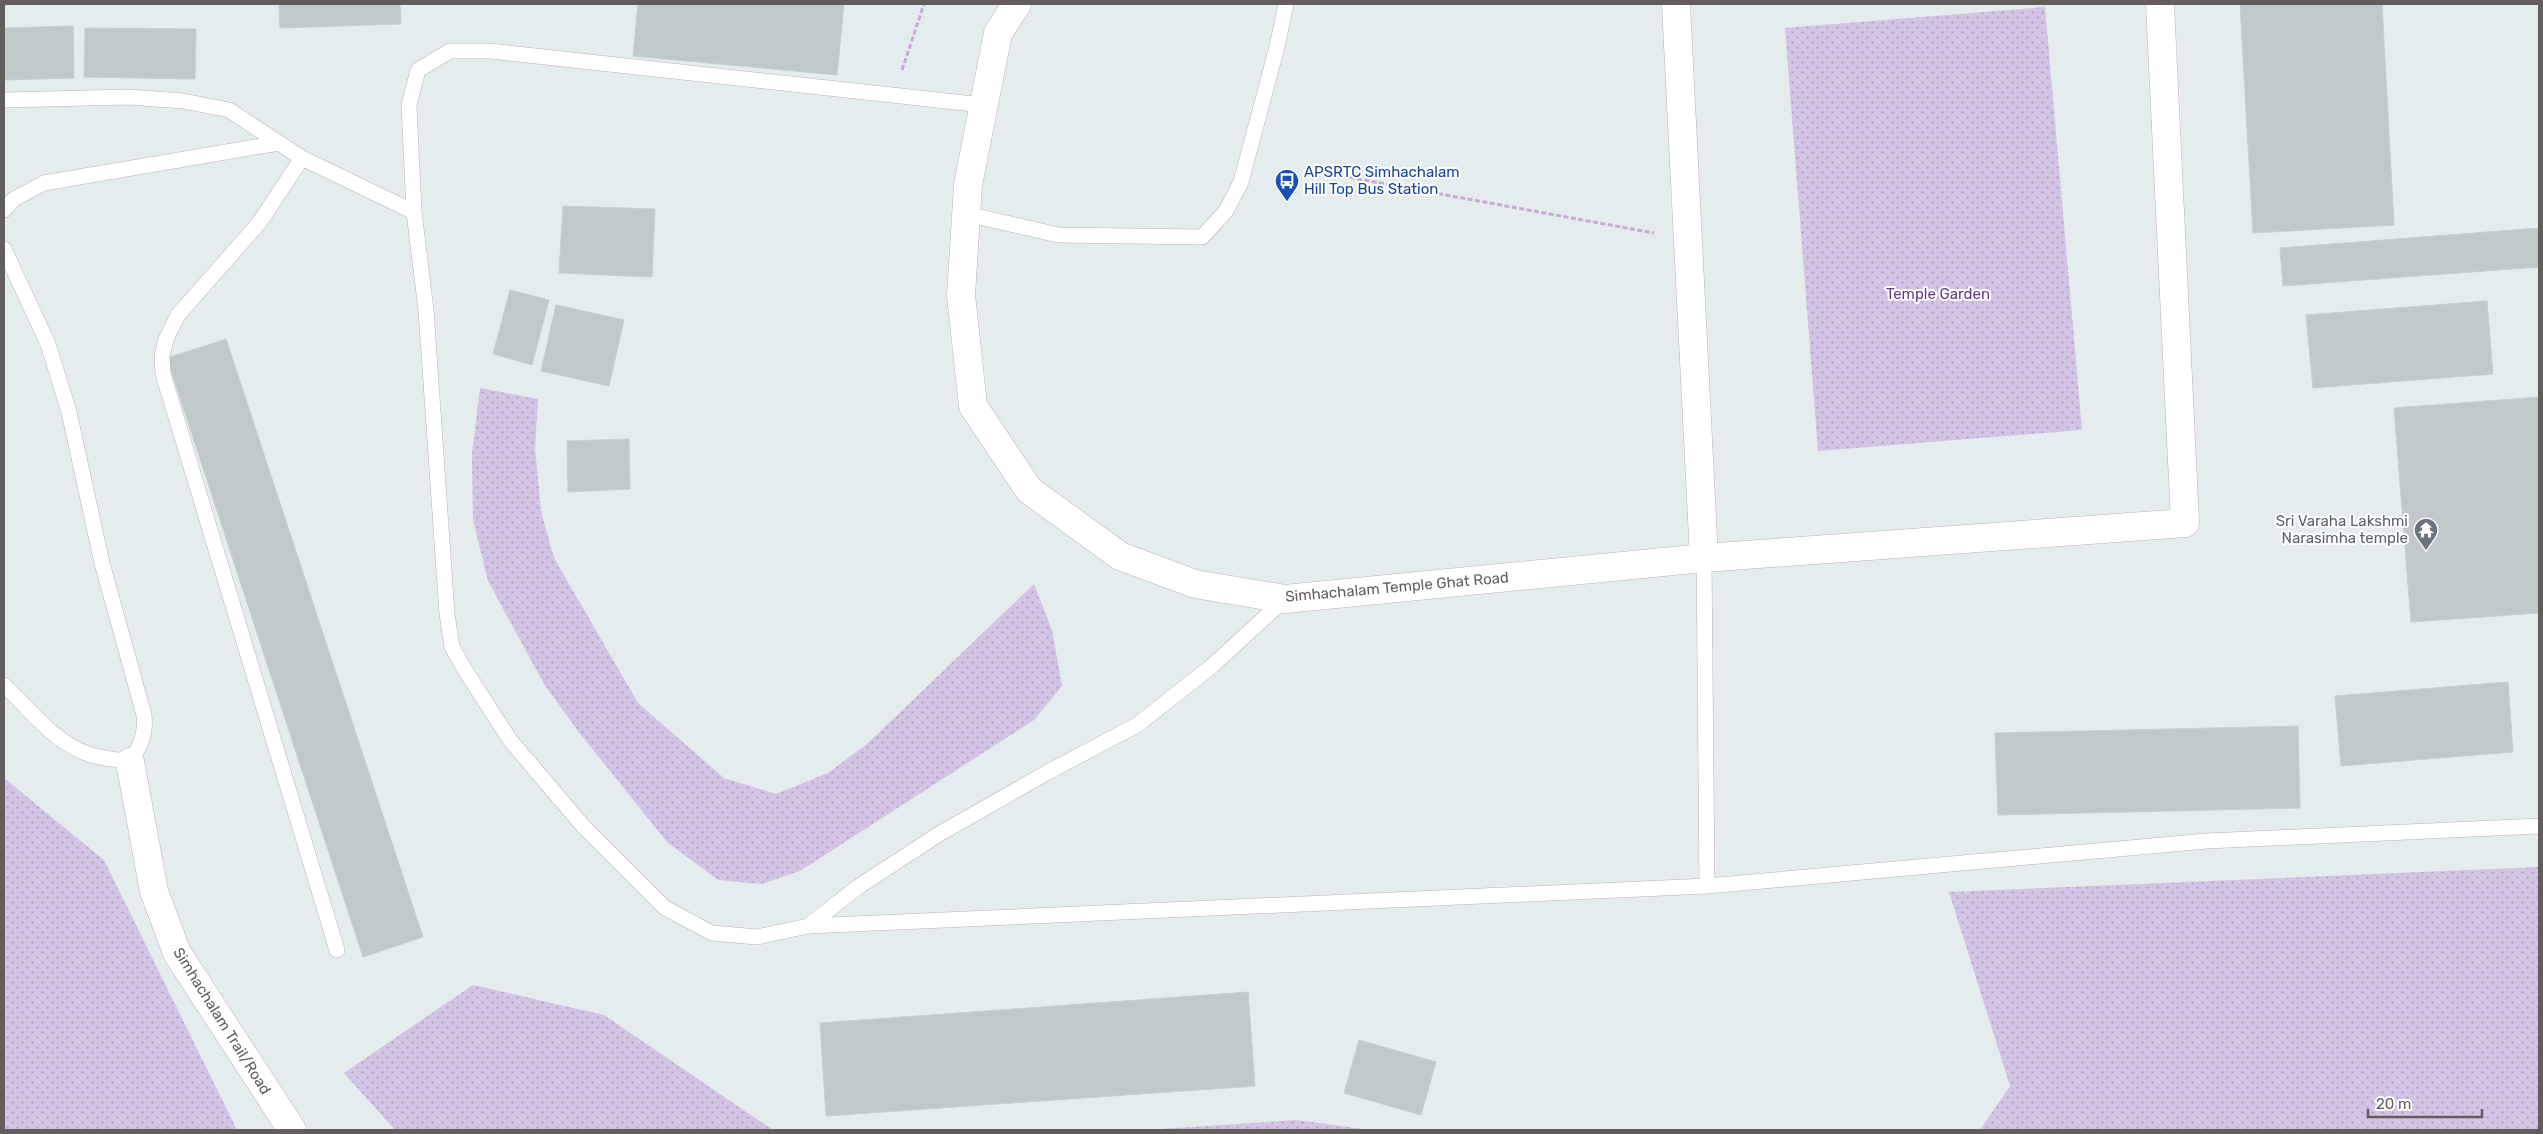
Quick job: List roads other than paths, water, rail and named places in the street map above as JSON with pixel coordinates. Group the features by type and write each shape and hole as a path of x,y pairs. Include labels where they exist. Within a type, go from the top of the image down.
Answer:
{"street":[{"name":"Simhachalam Temple Ghat Road","path":"1017,4 998,33 968,185 961,295 973,406 1030,490 1120,556 1195,584 1285,599 1704,558 2185,523 2160,4"},
{"path":"1676,4 1704,558"},
{"name":"Simhachalam Trail/Road","path":"130,762 154,891 177,953 292,1130"}],"lane":[{"path":"967,214 1058,235 1202,237 1226,211 1241,182 1277,47 1286,4"},
{"path":"984,105 490,51 450,51 418,70 410,105 414,212 426,310 447,614 452,647 510,740 583,826 665,908 712,934 757,937 808,926 1706,886 2207,841 2539,826"},
{"path":"4,100 129,97 183,101 229,110 302,158 414,212"},
{"path":"4,210 14,199 44,183 279,143"},
{"path":"302,158 259,223 178,315 166,339 162,356 163,374 337,950"},
{"path":"4,250 48,344 69,412 102,563 144,715 146,729 143,742 130,762 89,754 71,746 55,734 4,685"},
{"path":"1704,558 1706,886"},
{"path":"808,926 858,888 939,834 1136,725 1212,666 1285,599"}],"place":[{"name":"APSRTC Simhachalam Hill Top Bus Station","path":"1287,202"},
{"name":"Sri Varaha Lakshmi Narasimha temple","path":"2426,551"}],"park label":[{"name":"Temple Garden","path":"1938,294"}]}
